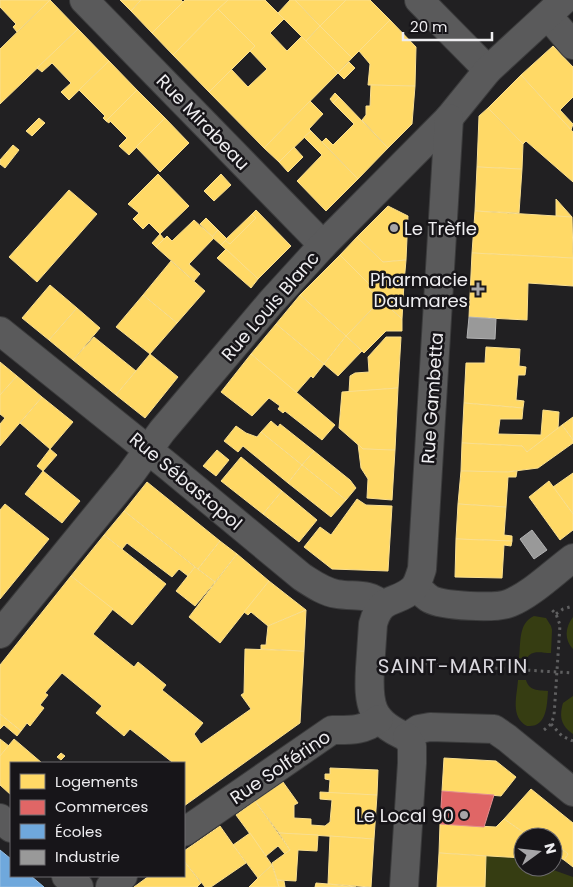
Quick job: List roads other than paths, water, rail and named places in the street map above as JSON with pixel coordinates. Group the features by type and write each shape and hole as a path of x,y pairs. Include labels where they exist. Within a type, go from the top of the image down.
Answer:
{"street":[{"name":"Rue Mirabeau","path":"84,0 323,245"},
{"path":"419,0 488,70"},
{"name":"Rue Louis Blanc","path":"0,634 162,431 271,302 323,245 449,118 488,70 556,8"},
{"path":"556,8 573,45"},
{"name":"Rue Gambetta","path":"415,587 422,569 449,118"},
{"name":"Rue Sébastopol","path":"0,331 302,577 320,588 337,594 367,595 376,599 382,605"},
{"path":"404,887 412,746 407,737 393,731 379,719 371,706 369,693 373,624 376,614 382,605 415,587 430,599 446,604 498,606 508,604 521,597 573,558"},
{"name":"Rue Solférino","path":"185,831 332,730 353,731 371,726 379,719"},
{"path":"407,737 418,729 430,727 494,730 508,738 573,792"},
{"path":"0,818 10,827"},
{"path":"67,877 79,887"},
{"path":"110,887 122,877"}],"place":[{"name":"Le Trèfle","path":"394,228"},
{"name":"Pharmacie Daumares","path":"478,289"},
{"name":"Le Local 90","path":"464,815"}],"district":[{"name":"SAINT-MARTIN","path":"453,666"}]}
